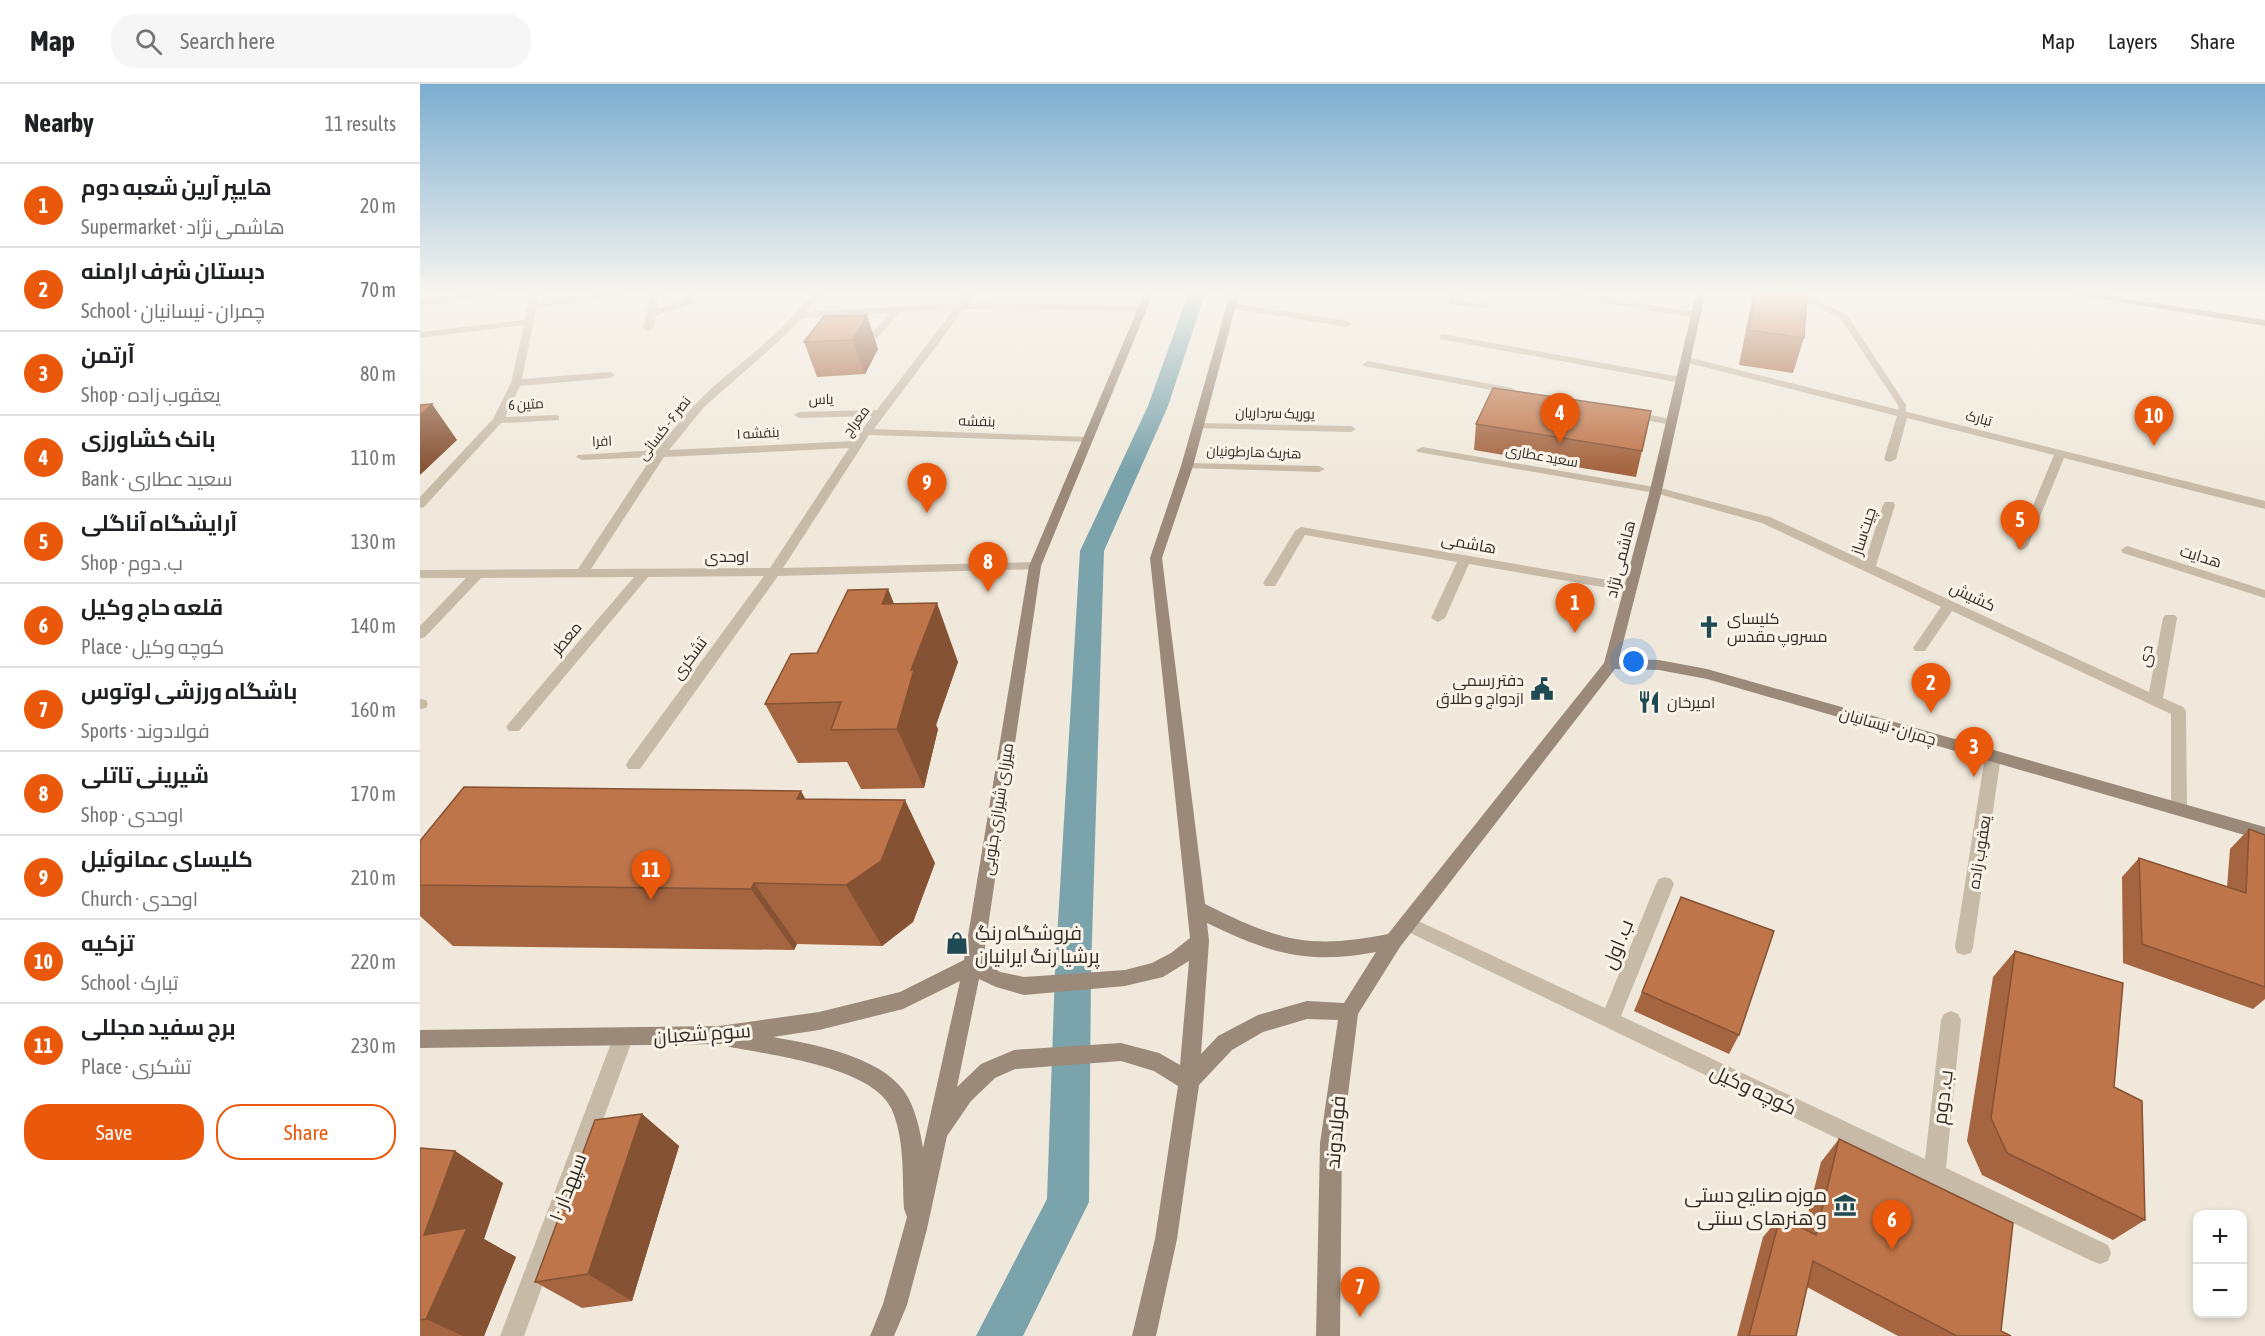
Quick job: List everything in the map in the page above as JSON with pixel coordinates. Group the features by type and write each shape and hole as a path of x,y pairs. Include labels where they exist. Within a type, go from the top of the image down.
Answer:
{"street":[{"path":"420,504 498,420 516,383 523,352"},
{"name":"نصر ۶ - کسائی","path":"582,573 660,453 701,404 760,352"},
{"name":"معراج","path":"774,572 857,444 925,352"},
{"name":"میرزای شیرازی جنوبی","path":"882,1336 895,1305 916,1229 973,965 1035,566 1124,352"},
{"path":"1144,1336 1166,1239 1189,1081 1200,941 1156,558 1187,466 1219,352"},
{"path":"1528,352 1681,380"},
{"name":"هاشمی نژاد","path":"1394,941 1611,664 1656,490 1688,352"},
{"name":"تبارک","path":"1686,360 2265,505"},
{"path":"1368,364 1519,393"},
{"path":"516,383 610,375"},
{"path":"1612,411 1671,422"},
{"name":"یاس","path":"798,415 881,413"},
{"path":"1890,459 1903,414"},
{"name":"متین 6","path":"498,420 555,418"},
{"name":"یوریک سرداریان","path":"1199,426 1351,429"},
{"name":"بنفشه","path":"866,432 1088,440"},
{"name":"بنفشه ۱","path":"660,453 857,444"},
{"name":"سعید عطاری","path":"1422,450 1656,490"},
{"name":"افرا","path":"582,457 660,453"},
{"path":"2022,546 2061,454"},
{"name":"هنریک هارطونیان","path":"1187,466 1319,469"},
{"name":"کشیش","path":"1656,490 1766,520 2178,711 2179,809"},
{"name":"چیت‌ساز","path":"1869,567 1889,505"},
{"name":"هاشمی","path":"1270,583 1301,531 1631,588"},
{"name":"هدایت","path":"2127,550 2265,594"},
{"path":"1438,618 1466,559"},
{"name":"اوحدی","path":"420,574 774,572 1035,566"},
{"name":"تشکری","path":"634,765 774,572"},
{"path":"420,634 478,573"},
{"name":"معطر","path":"514,727 645,573"},
{"path":"1920,648 1950,604"},
{"name":"دی","path":"2155,700 2170,618"},
{"name":"چمران - نیسانیان","path":"1611,664 1659,665 1707,674 2265,834"},
{"name":"یعقوب زاده","path":"1964,947 1993,756"},
{"name":"ب. اول","path":"1610,1020 1665,884"},
{"path":"1197,909 1247,933 1294,949 1354,949 1394,941"},
{"name":"کوچه وکیل","path":"1408,924 2100,1253"},
{"path":"973,965 996,979 1024,986 1125,978 1156,971 1178,959 1200,941"},
{"name":"فولادوند","path":"1329,1336 1331,1143 1349,1012 1394,941"},
{"name":"سوم شعبان","path":"420,1038 623,1038 719,1035 819,1021 903,1000 973,965"},
{"path":"1189,1081 1225,1043 1258,1024 1306,1010 1349,1012"},
{"name":"ب. دوم","path":"1934,1174 1951,1020"},
{"path":"719,1035 821,1056 851,1066 875,1079 896,1096 908,1131 916,1229"},
{"name":"سپهدار ۱۰","path":"512,1336 623,1038"},
{"path":"936,1136 964,1094 972,1086 988,1071 1014,1060 1121,1052 1159,1063 1189,1081"}],"lane":[{"path":"1867,352 1902,405 1903,414"}],"building":[{"path":"1493,388 1651,411 1642,451 1476,424"},
{"path":"432,404 420,415 420,405"},
{"path":"888,589 882,604 937,603 911,670 914,670 897,729 831,730 841,702 765,704 791,654 817,653 848,590"},
{"path":"464,787 801,791 797,799 905,800 881,861 846,885 754,883 751,889 420,885 420,841"},
{"path":"2249,829 2265,835 2265,987 2142,944 2139,858 2246,893"},
{"path":"1681,897 1774,931 1739,1035 1642,992"},
{"path":"2015,951 2123,983 2114,1087 2142,1101 2145,1220 2007,1153 1991,1118"},
{"path":"642,1114 588,1274 535,1282 595,1120"},
{"path":"1839,1139 2013,1223 2001,1331 2011,1336 1957,1336 1813,1261 1796,1336 1749,1336 1780,1217 1816,1235"},
{"path":"420,1148 455,1151 424,1235 467,1228 426,1319 420,1320"}],"waterway":[{"path":"999,1336 1068,1202 1073,972 1092,551 1158,406 1177,352"}],"place":[{"name":"بانک کشاورزی","path":"1560,443"},
{"name":"تزکیه","path":"2154,446"},
{"name":"کلیسای عمانوئیل","path":"927,513"},
{"name":"آرایشگاه آناگلی","path":"2020,550"},
{"name":"شیرینی تاتلی","path":"988,592"},
{"name":"کلیسای مسروپ مقدس","path":"1709,627"},
{"name":"هایپر آرین شعبه دوم","path":"1575,633"},
{"name":"دفتر رسمی ازدواج و طلاق","path":"1542,689"},
{"name":"امیرخان","path":"1649,702"},
{"name":"دبستان شرف ارامنه","path":"1931,713"},
{"name":"آرتمن","path":"1974,777"},
{"name":"برج سفید مجللی","path":"651,900"},
{"name":"فروشگاه رنگِ پرشیا رنگ ایرانیان","path":"957,943"},
{"name":"موزه صنایع دستی و هنرهای سنتی","path":"1845,1205"},
{"name":"قلعه حاج وکیل","path":"1892,1250"},
{"name":"باشگاه ورزشی لوتوس","path":"1360,1317"}]}
